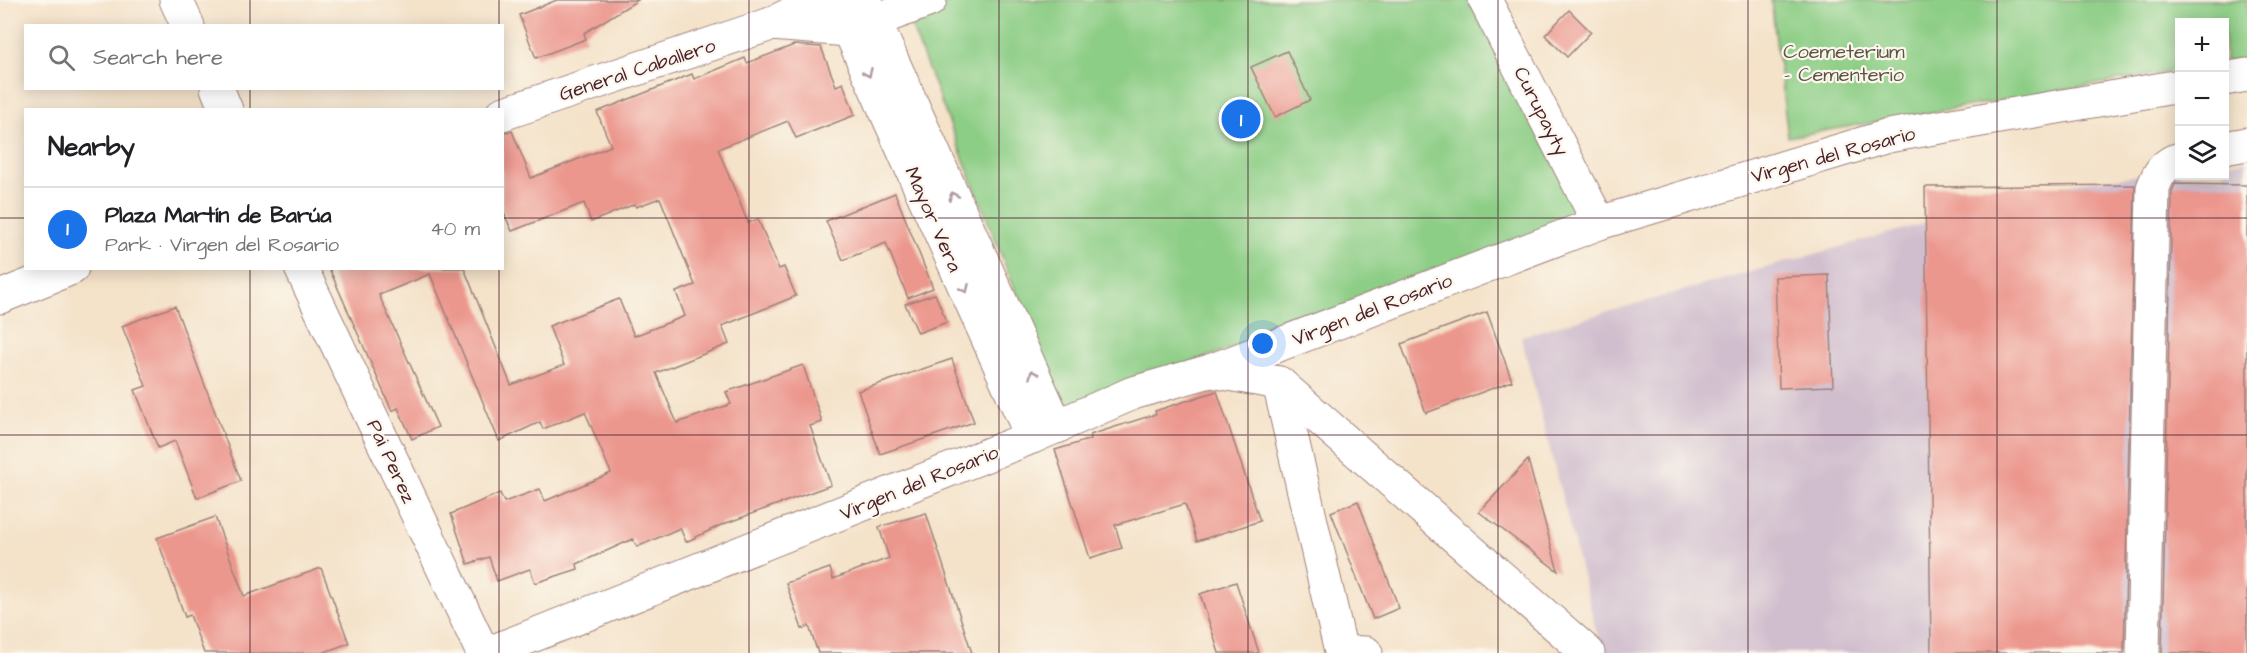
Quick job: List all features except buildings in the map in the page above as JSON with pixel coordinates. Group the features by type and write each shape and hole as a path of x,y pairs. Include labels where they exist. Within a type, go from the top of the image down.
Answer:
{"street":[{"path":"176,0 187,24"},
{"name":"General Caballero","path":"504,113 764,12 818,0"},
{"name":"Mayor Vera","path":"836,0 863,17 1044,432"},
{"name":"General Caballero","path":"764,12 863,17 930,0"},
{"name":"Curupayty","path":"1485,0 1599,223"},
{"path":"2229,77 2247,75"},
{"name":"Virgen del Rosario","path":"489,653 1044,432 1133,393 1210,371 1599,223 1888,136 2175,87"},
{"path":"218,90 225,108"},
{"path":"2229,147 2247,144"},
{"path":"2143,653 2153,188 2157,176 2164,167 2175,162"},
{"path":"0,297 67,270"},
{"name":"Pai Perez","path":"301,270 483,653"},
{"path":"1210,371 1279,383 1588,653"},
{"path":"1279,383 1341,653 1366,653"}],"shaded area":[{"path":"2247,161 2247,653 1602,653 1521,336 2062,185 2175,171 2175,180 2229,180 2229,163"}],"green space":[{"path":"955,0 1468,0 1591,219 1062,409 908,18"},
{"name":"Coemeterium - Cementerio","path":"1771,0 2247,0 2247,59 2229,61 2229,18 2175,18 2175,71 1788,137"}],"place":[{"name":"Plaza Martín de Barúa","path":"1241,119"}]}
